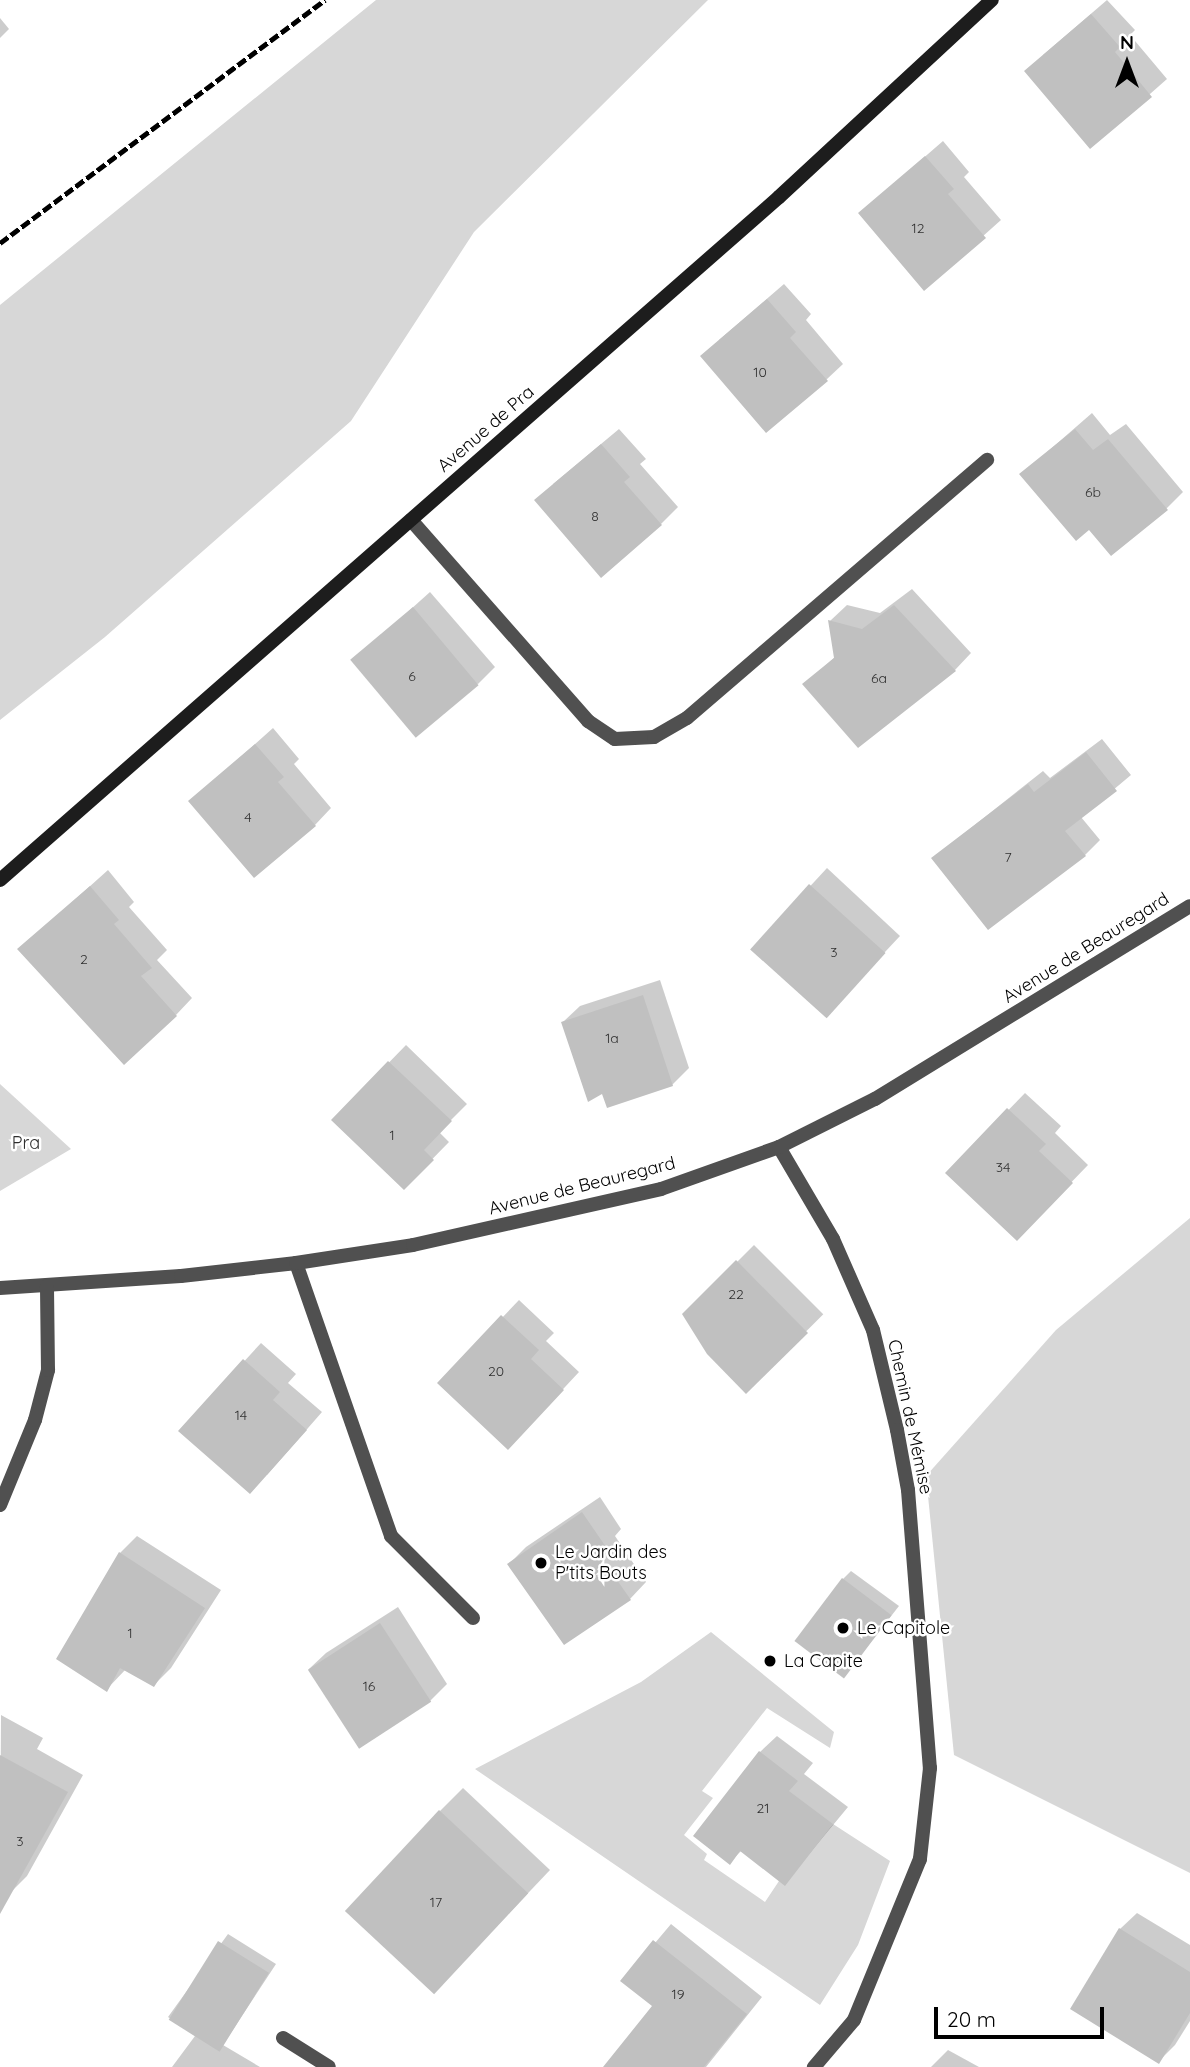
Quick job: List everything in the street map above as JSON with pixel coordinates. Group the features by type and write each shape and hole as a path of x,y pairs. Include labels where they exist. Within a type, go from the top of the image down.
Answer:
{"street":[{"name":"Avenue de Pra","path":"0,880 779,197 992,0"},
{"path":"411,520 588,721 615,739 654,737 687,718 987,460"},
{"name":"Avenue de Beauregard","path":"0,1288 181,1276 296,1263 413,1245 561,1214 661,1189 779,1147 875,1098 1190,906"},
{"name":"Chemin de Mémise","path":"779,1147 833,1238 873,1330 908,1490 930,1768 920,1859 854,2020 814,2067"},
{"path":"296,1263 391,1536 473,1618"},
{"path":"0,1505 35,1420 48,1370 47,1286"},
{"path":"283,2038 329,2067"}],"green space":[{"path":"376,0 708,0 474,232 351,421 105,637 0,720 0,305"},
{"name":"Pra","path":"0,1084 71,1149 0,1191"},
{"path":"1190,1218 1190,1873 954,1755 926,1476 1056,1330"},
{"path":"711,1632 834,1732 830,1748 767,1708 702,1791 713,1798 684,1835 707,1854 704,1860 765,1902 779,1881 833,1824 890,1861 858,1945 820,2005 475,1769 641,1682"}],"building":[{"path":"1091,14 1120,47 1115,52 1152,97 1090,149 1024,71"},
{"path":"925,156 954,189 948,194 986,238 924,291 858,213"},
{"path":"767,299 796,332 790,338 828,381 766,433 700,356"},
{"path":"1075,429 1093,450 1108,439 1168,510 1111,556 1089,530 1076,541 1019,474"},
{"path":"601,444 630,477 624,482 662,525 601,578 534,500"},
{"path":"894,605 956,671 858,748 802,684 834,658 828,620 862,629"},
{"path":"413,607 479,685 416,738 350,660"},
{"path":"255,744 284,777 278,782 316,826 254,878 188,801"},
{"path":"1086,752 1117,791 1065,831 1086,856 988,930 931,858 1028,784 1034,792"},
{"path":"809,884 886,953 827,1018 750,949"},
{"path":"90,886 119,920 114,924 152,968 141,976 177,1016 124,1065 17,949"},
{"path":"643,995 673,1086 607,1108 602,1094 588,1102 561,1022"},
{"path":"388,1061 452,1121 424,1150 434,1160 404,1190 331,1120"},
{"path":"1007,1108 1046,1144 1039,1151 1073,1183 1017,1241 945,1173"},
{"path":"736,1260 808,1333 746,1394 707,1354 682,1314"},
{"path":"501,1315 539,1350 531,1359 564,1390 508,1450 437,1383"},
{"path":"243,1359 280,1392 273,1400 307,1430 250,1494 178,1431"},
{"path":"582,1512 606,1547 598,1553 631,1600 564,1645 507,1564"},
{"path":"119,1552 205,1608 154,1687 120,1668 107,1692 56,1659"},
{"name":"Le Capitole","path":"842,1578 892,1615 844,1678 794,1641"},
{"path":"380,1623 431,1702 359,1749 308,1670"},
{"path":"759,1751 798,1781 789,1791 833,1824 785,1886 740,1851 730,1865 693,1836"},
{"path":"0,1755 68,1792 0,1914"},
{"path":"439,1810 528,1893 434,1994 345,1911"},
{"path":"1119,1928 1190,1972 1190,2013 1159,2064 1070,2009"},
{"path":"653,1940 747,2014 704,2067 603,2067 652,2006 620,1981"},
{"path":"218,1941 269,1973 220,2052 169,2020"}],"railway":[{"path":"0,243 325,0"}],"place":[{"name":"Le Jardin des P'tits Bouts","path":"541,1563"},
{"name":"Le Capitole","path":"843,1628"},
{"name":"La Capite","path":"770,1661"}]}
